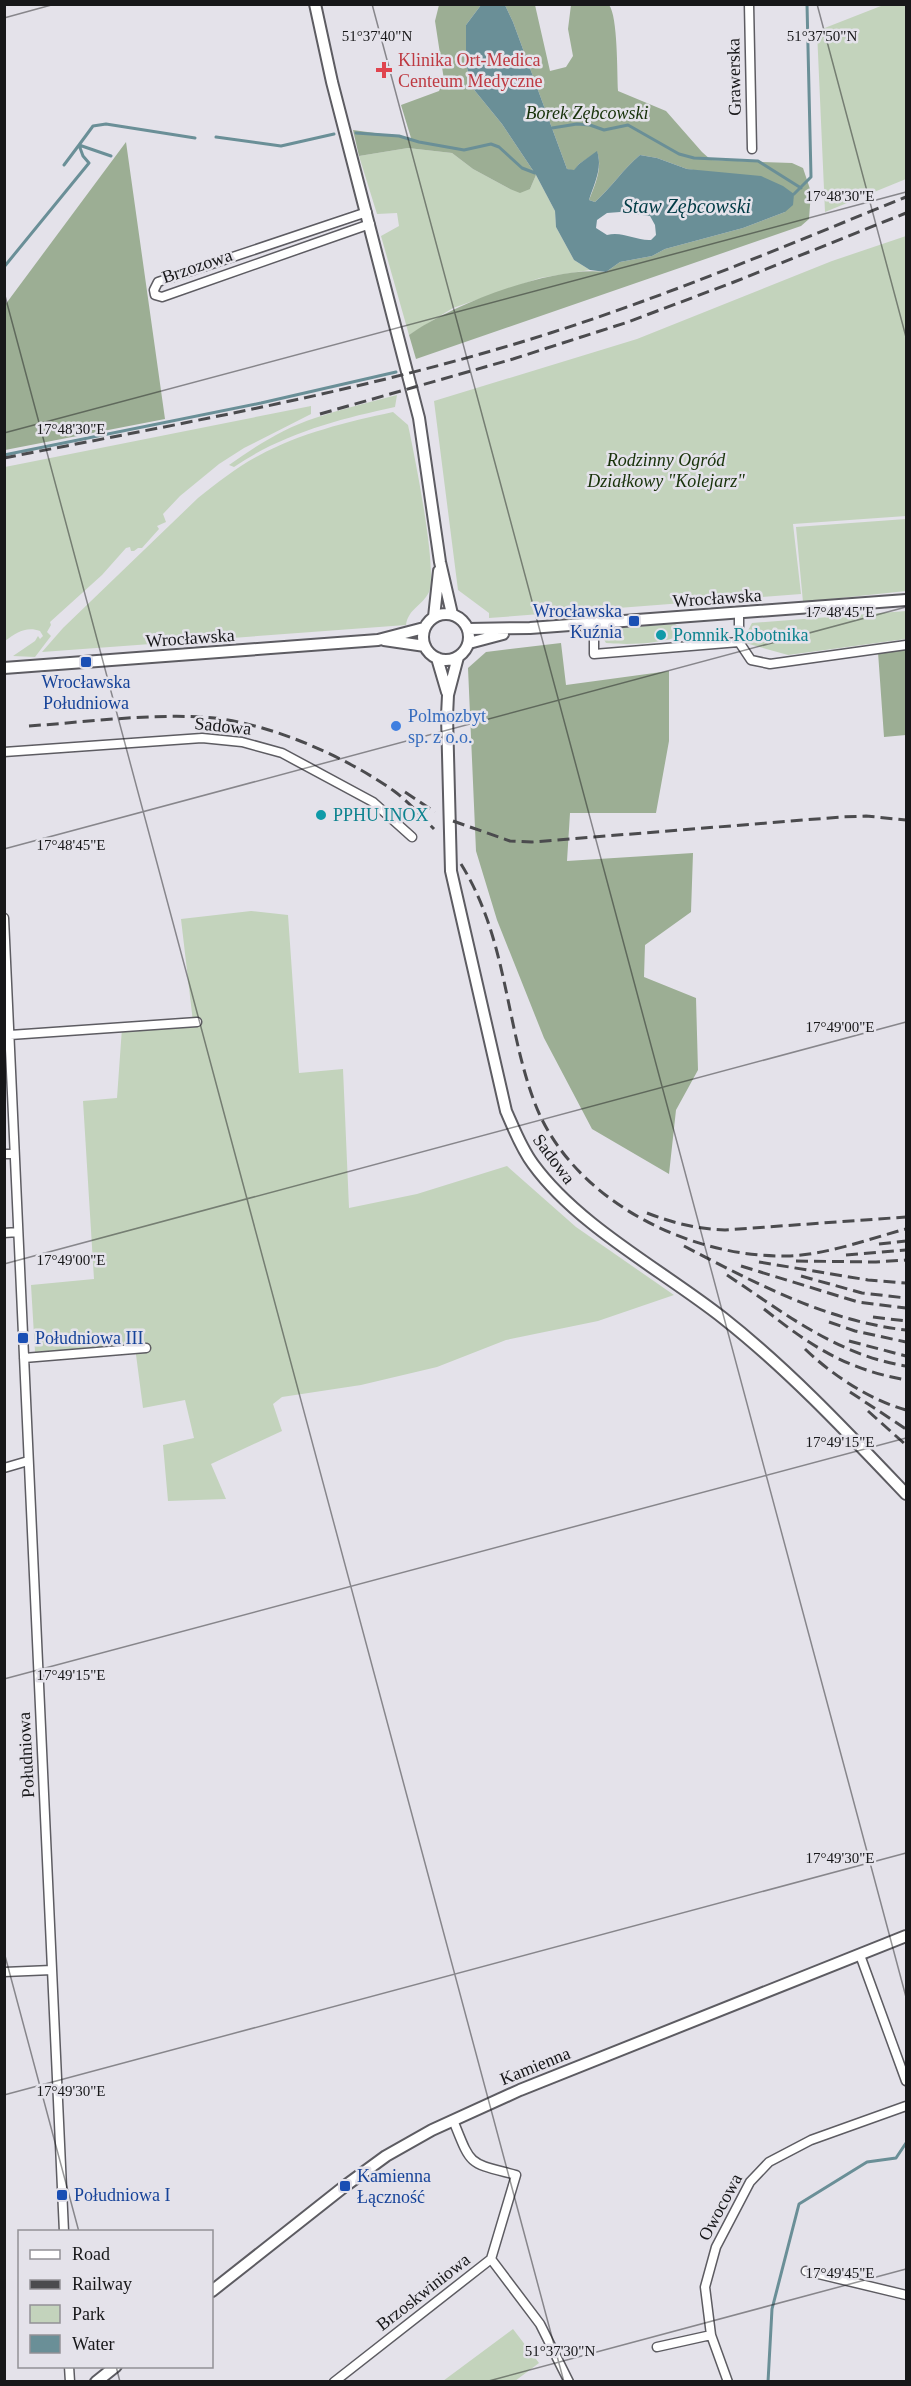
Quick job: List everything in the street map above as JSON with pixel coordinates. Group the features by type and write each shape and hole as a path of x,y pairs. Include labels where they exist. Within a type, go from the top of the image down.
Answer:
{"street":[{"path":"315,4 332,82 424,441 440,562 452,614"},
{"name":"Grawerska","path":"749,4 752,149"},
{"name":"Brzozowa","path":"367,212 158,282 154,290 155,295 162,297 370,224"},
{"path":"434,617 452,614 459,617 468,629 469,643 458,657 451,660 437,658 425,646 424,628 434,617 440,562"},
{"name":"Wrocławska","path":"468,629 594,624 906,600"},
{"path":"739,613 739,642 750,660 770,664 906,645"},
{"path":"594,624 594,654 739,642"},
{"name":"Wrocławska","path":"4,668 378,640 424,628"},
{"name":"Wrocławska","path":"469,643 530,628"},
{"name":"Wrocławska","path":"378,640 425,646"},
{"name":"Sadowa","path":"448,695 458,657"},
{"name":"Sadowa","path":"437,658 448,695 451,871 502,1093 507,1111 532,1164 559,1195 599,1229 723,1318 769,1357 906,1494"},
{"name":"Sadowa","path":"4,752 202,738 242,742 282,753 373,802 412,837"},
{"name":"Południowa","path":"4,918 63,2230"},
{"path":"10,1035 196,1022"},
{"path":"4,1154 14,1154"},
{"path":"4,1233 18,1232"},
{"path":"24,1358 146,1348"},
{"path":"4,1468 28,1461"},
{"name":"Kamienna","path":"213,2291 386,2156 453,2120 520,2090 906,1936"},
{"path":"860,1955 906,2081"},
{"path":"4,1972 52,1970"},
{"name":"Owocowa","path":"728,2382 711,2335 705,2287 716,2247 750,2182 769,2162 811,2140 906,2106"},
{"name":"Brzoskwiniowa","path":"334,2382 490,2259 516,2175 476,2165 469,2159 453,2120"},
{"path":"490,2259 540,2324 569,2382"},
{"path":"806,2271 906,2295"},
{"path":"657,2347 711,2335"},
{"path":"96,2382 115,2368"}],"green space":[{"path":"886,4 906,5 906,179 825,212 817,31"},
{"name":"Borek Zębcowski","path":"439,5 481,5 466,25 466,63 471,86 502,124 536,175 530,189 520,193 510,189 473,169 452,153 408,148 359,156 353,130 411,138 401,105 439,91 444,80 435,21"},
{"name":"Borek Zębcowski","path":"505,5 535,5 550,71 566,67 573,56 568,29 571,5 609,5 616,33 618,91 666,111 711,160 792,163 803,168 811,192 809,219 801,226 416,359 409,335 451,311 504,289 559,275 584,271 606,272 620,262 652,256 665,249 743,228 785,212 712,173 687,169 657,158 640,155 595,202 589,200 599,170 597,152 579,164 574,171 567,169"},
{"path":"126,142 165,419 5,450 5,305"},
{"path":"408,148 452,153 473,169 510,189 530,189 536,175 555,211 556,227 574,260 590,270 540,278 453,308 409,335 381,236 399,226 397,213 377,214 359,156"},
{"name":"Rodzinny Ogród Działkowy \"Kolejarz\"","path":"906,236 906,516 793,524 801,594 489,618 489,613 458,590 434,401 637,339 832,261"},
{"path":"397,395 395,407 312,429 272,445 234,467 229,465 270,438 304,422"},
{"path":"311,406 311,414 244,448 219,464 180,496 163,514 166,522 157,526 159,529 142,548 131,551 130,547 126,548 102,575 50,622 51,625 47,632 51,636 35,657 13,656 35,641 38,636 40,639 43,636 40,631 26,630 5,641 5,467"},
{"path":"393,412 408,425 424,511 430,561 429,592 410,615 406,625 42,652 63,628 198,498 235,470 250,460 290,441 341,424"},
{"path":"906,519 906,591 803,602 796,527"},
{"path":"906,611 906,639 788,655 742,642 752,623"},
{"path":"675,624 679,627 680,636 663,641 634,644 606,643 602,636 603,631 607,629"},
{"path":"561,643 566,685 669,671 669,741 656,813 570,813 567,861 693,853 691,912 645,945 644,977 696,998 698,1070 676,1110 669,1174 592,1129 544,1038 497,920 476,851 468,668 486,652"},
{"path":"906,649 906,735 884,737 878,652"},
{"path":"251,911 288,915 299,1073 343,1069 349,1208 417,1194 507,1166 576,1227 674,1295 598,1321 506,1340 437,1367 361,1385 282,1397 273,1404 282,1431 211,1464 226,1499 168,1501 163,1445 194,1438 185,1400 143,1408 135,1347 35,1352 31,1285 94,1279 83,1101 117,1098 122,1028 193,1022 181,919"},
{"path":"513,2329 539,2363 515,2381 443,2381"}],"water":[{"name":"Staw Zębcowski","path":"481,5 505,5 567,169 574,170 597,151 599,164 589,200 595,202 640,155 657,158 687,169 761,176 794,194 793,205 785,212 743,228 665,249 652,256 620,262 606,272 590,270 574,260 556,227 555,211 536,175 502,124 471,86 466,63 466,25","holes":["620,212 650,216 655,225 656,235 651,240 619,234 607,235 596,228 597,220 607,213"]}],"waterway":[{"path":"794,194 811,177 807,4"},
{"path":"4,267 89,163 83,156 79,145 93,126 106,124 195,138"},
{"path":"552,128 577,124 590,125 604,130 628,125 679,154 694,158 758,161 801,188"},
{"path":"356,133 399,136 464,150 491,144 499,147 522,168 535,173"},
{"path":"216,137 281,146 334,134"},
{"path":"64,165 79,145 111,156"},
{"path":"4,455 261,403 396,372"},
{"path":"768,2382 772,2309 799,2204 867,2162 896,2158 906,2143"}],"railway":[{"path":"4,458 321,394 446,364 559,330 659,295 906,197"},
{"path":"320,414 513,359 628,322 906,213"},
{"path":"29,726 137,717 181,716 227,720 252,725 303,742 374,778 410,804 434,829"},
{"path":"405,792 435,812"},
{"path":"453,821 510,841 532,842 841,817 866,816 906,820"},
{"path":"461,864 488,921 524,1071 534,1101 551,1136 575,1167 604,1194 637,1216 673,1234 711,1246 749,1254 787,1256 817,1253 906,1229"},
{"path":"647,1213 685,1225 725,1230 906,1217"},
{"path":"879,1244 906,1241"},
{"path":"684,1246 764,1286 819,1309 876,1325 906,1330"},
{"path":"846,1255 906,1250"},
{"path":"796,1261 906,1260"},
{"path":"759,1262 868,1280 906,1283"},
{"path":"741,1266 858,1302 906,1308"},
{"path":"727,1275 812,1331 857,1352 906,1366"},
{"path":"801,1276 862,1293 906,1298"},
{"path":"764,1309 798,1335 831,1355 865,1370 906,1380"},
{"path":"873,1317 906,1321"},
{"path":"829,1322 855,1331 906,1342"},
{"path":"849,1341 906,1356"},
{"path":"805,1349 852,1386 892,1406 906,1410"},
{"path":"850,1392 906,1429"},
{"path":"868,1411 906,1445"}],"place":[{"name":"Klinika Ort-Medica Centeum Medyczne","path":"384,70"},
{"name":"Wrocławska Kuźnia","path":"634,621"},
{"name":"Pomnik Robotnika","path":"661,635"},
{"name":"Wrocławska Południowa","path":"86,662"},
{"name":"Polmozbyt sp. z o.o.","path":"396,726"},
{"name":"PPHU INOX","path":"321,815"},
{"name":"Południowa III","path":"23,1338"},
{"name":"Kamienna Łączność","path":"345,2186"},
{"name":"Południowa I","path":"62,2195"}]}
